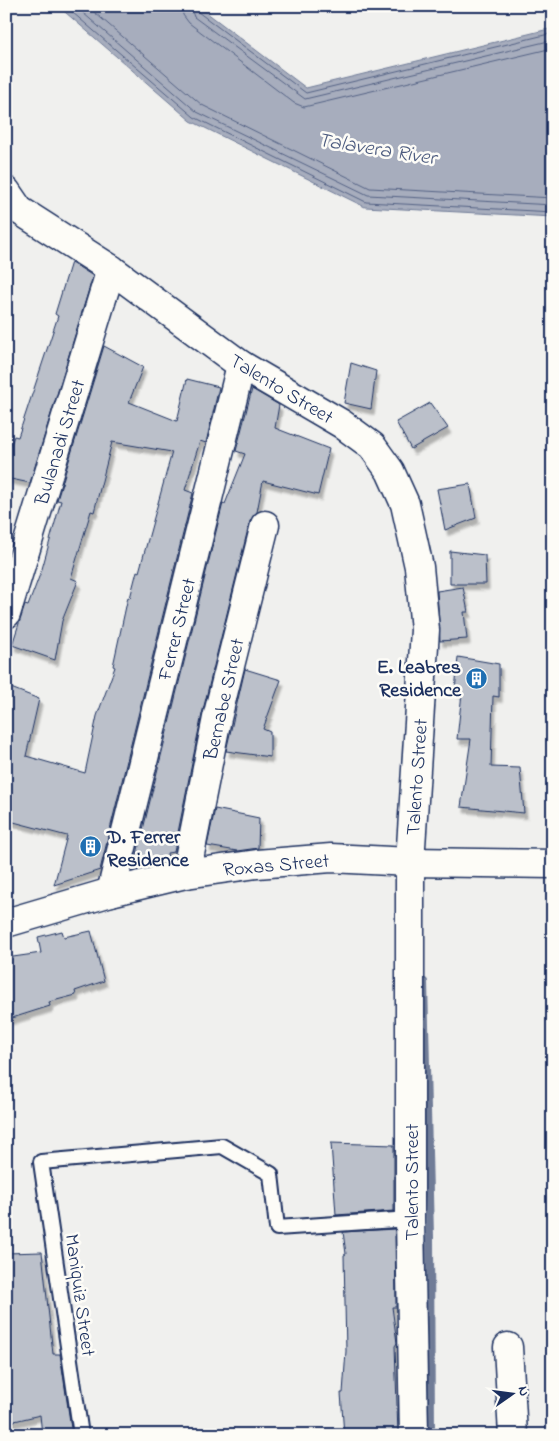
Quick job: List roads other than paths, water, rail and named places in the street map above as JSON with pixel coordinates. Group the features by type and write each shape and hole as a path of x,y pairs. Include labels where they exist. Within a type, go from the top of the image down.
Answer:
{"street":[{"name":"Talento Street","path":"6,191 19,210 112,270 241,365 342,424 372,446 390,471 405,504 419,567 425,630 410,862 410,1220 414,1435"},
{"name":"Bulanadi Street","path":"6,614 112,270"},
{"name":"Ferrer Street","path":"111,892 241,365"},
{"name":"Bernabe Street","path":"186,874 217,718 265,524"},
{"name":"Roxas Street","path":"6,923 111,892 186,874 257,864 331,858 410,862 553,864"},
{"path":"508,1347 513,1435"}],"lane":[{"name":"Maniquiz Street","path":"81,1435 41,1162 222,1146 271,1174 277,1228 410,1220"}],"water":[{"name":"Talavera River","path":"58,6 198,6 306,88 553,28 553,217 365,207 191,121"}],"waterway":[{"path":"424,982 430,1236 431,1435"}],"place":[{"name":"E. Leabres Residence","path":"477,678"},
{"name":"D. Ferrer Residence","path":"91,847"}]}
